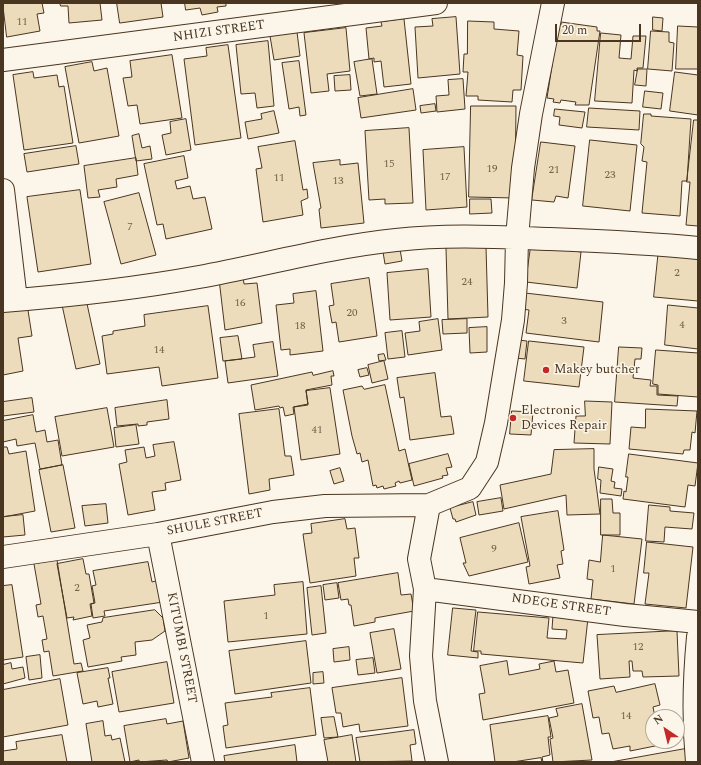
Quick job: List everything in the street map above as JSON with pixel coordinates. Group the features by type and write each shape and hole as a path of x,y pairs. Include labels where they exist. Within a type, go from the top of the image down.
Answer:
{"street":[{"name":"NHIZI STREET","path":"3,60 436,3"},
{"path":"437,762 425,701 422,656 425,589 419,559 429,505 470,488 487,462 496,423 512,320 516,283 517,238 531,114 553,3"},
{"path":"3,190 10,301 134,287 198,277 354,246 397,240 469,237 517,238 654,244 698,248"},
{"name":"SHULE STREET","path":"3,557 158,534 273,512 326,506 429,505"},
{"name":"KITUMBI STREET","path":"158,534 203,762"},
{"name":"NDEGE STREET","path":"425,589 626,615 698,622"},
{"path":"697,762 694,730 694,677 698,637"}],"building":[{"path":"3,3 42,3 44,13 37,14 40,31 7,37"},
{"path":"60,3 100,3 102,20 69,23 68,6 61,6"},
{"path":"117,3 161,3 163,17 120,23"},
{"path":"185,3 226,3 226,6 217,7 218,12 202,15 200,8 186,10"},
{"path":"456,17 460,74 418,78 415,27 433,26 432,19"},
{"path":"653,17 663,18 662,31 653,30"},
{"path":"404,19 411,84 384,87 381,61 374,62 374,58 369,59 366,28 382,26 381,22"},
{"path":"468,21 494,22 494,29 519,31 517,55 523,56 521,90 513,90 512,102 478,100 478,96 466,96 468,72 463,72 464,54 467,54"},
{"path":"561,22 597,27 597,31 600,31 589,105 575,105 576,102 561,100 560,103 553,102 554,99 547,98 558,27 557,23 561,24"},
{"path":"678,26 698,27 698,69 676,69"},
{"path":"346,28 350,71 327,74 329,91 311,93 304,33"},
{"path":"651,31 669,32 669,42 674,43 672,71 648,69"},
{"path":"297,32 300,56 274,60 270,36"},
{"path":"601,33 621,35 619,58 631,59 633,36 646,36 643,68 637,68 637,71 634,70 632,103 595,101"},
{"path":"268,41 274,106 257,108 255,93 241,94 236,45"},
{"path":"228,45 241,138 195,145 184,59 207,56 206,48"},
{"path":"172,55 182,118 140,124 137,105 128,106 123,78 132,77 130,61"},
{"path":"372,59 377,94 360,96 354,62"},
{"path":"299,61 306,115 300,116 299,107 289,109 282,63"},
{"path":"92,62 94,71 107,68 119,136 79,143 65,67"},
{"path":"638,69 647,69 646,86 635,85"},
{"path":"33,72 34,78 57,75 59,87 64,86 73,143 24,150 13,75"},
{"path":"675,72 698,75 698,115 670,111"},
{"path":"350,75 351,90 335,91 334,76"},
{"path":"463,79 465,109 437,112 436,96 449,95 448,80"},
{"path":"413,89 416,110 361,118 358,98"},
{"path":"645,91 663,93 661,109 643,107"},
{"path":"435,104 436,111 421,113 420,106"},
{"path":"471,106 516,106 515,198 469,197"},
{"path":"589,108 640,111 639,130 587,127"},
{"path":"555,109 585,112 582,128 559,125 560,117 554,116"},
{"path":"274,111 279,133 248,139 245,122 262,119 261,114"},
{"path":"644,114 651,114 651,116 691,119 687,181 682,181 680,216 642,213 647,162 642,161 644,147 641,144"},
{"path":"186,119 191,150 166,155 162,135 171,133 170,122"},
{"path":"694,120 698,120 698,226 686,225 690,182 687,182"},
{"path":"409,128 413,203 385,204 385,199 369,200 365,131"},
{"path":"139,134 142,148 150,146 152,159 136,161 132,136"},
{"path":"590,140 637,145 630,211 583,206"},
{"path":"295,141 303,190 307,189 308,198 301,201 303,215 263,222 256,169 262,168 258,147"},
{"path":"541,142 575,146 568,198 556,196 554,202 532,200"},
{"path":"76,146 79,164 27,172 24,154"},
{"path":"464,147 467,207 426,210 423,150"},
{"path":"184,156 188,178 175,181 177,189 190,186 193,199 205,197 212,229 166,239 163,224 157,225 144,164"},
{"path":"136,158 138,175 116,179 117,187 98,190 100,197 88,198 84,166"},
{"path":"340,160 340,165 358,163 364,223 321,228 319,209 321,208 313,163"},
{"path":"80,190 91,264 38,272 27,197"},
{"path":"139,193 156,255 121,264 104,202"},
{"path":"470,199 491,199 492,213 470,214"},
{"path":"532,239 551,248 581,252 577,288 526,282"},
{"path":"486,247 488,317 448,319 446,248"},
{"path":"659,248 698,252 698,301 654,297"},
{"path":"400,249 402,261 385,264 383,252"},
{"path":"428,269 431,317 390,320 387,273"},
{"path":"243,276 244,284 257,283 262,323 225,330 219,279"},
{"path":"369,278 377,336 339,342 336,322 332,323 329,306 334,305 331,284"},
{"path":"316,291 323,351 290,355 290,349 281,350 276,305 294,303 293,294"},
{"path":"525,293 603,302 599,342 526,333 529,310 522,309"},
{"path":"86,299 100,364 76,369 62,305"},
{"path":"27,304 32,336 18,338 23,371 3,375 3,311"},
{"path":"668,305 698,308 698,349 665,345"},
{"path":"208,306 218,378 162,386 159,367 107,374 102,336 113,334 113,331 145,326 144,315"},
{"path":"438,319 442,350 408,355 405,333 420,331 419,322"},
{"path":"467,319 467,333 443,334 442,320"},
{"path":"487,327 487,352 470,353 469,328"},
{"path":"402,331 405,357 388,359 385,333"},
{"path":"238,336 242,359 223,361 220,338"},
{"path":"518,340 527,341 525,359 516,358"},
{"path":"529,341 584,347 579,387 524,381"},
{"path":"273,342 278,376 228,383 225,361 255,357 253,345"},
{"path":"619,347 642,348 641,359 635,359 633,378 651,380 650,386 657,386 657,395 678,396 677,406 615,402"},
{"path":"656,350 698,353 698,397 658,394 658,385 653,384"},
{"path":"384,354 386,360 379,361 378,355"},
{"path":"384,361 388,379 372,383 368,365"},
{"path":"367,368 369,375 360,377 358,370"},
{"path":"333,371 334,376 331,376 332,385 306,390 308,404 293,407 294,414 285,416 283,407 280,408 279,406 255,410 251,385 312,372 313,375"},
{"path":"435,373 441,417 451,416 454,434 410,440 404,397 400,398 397,378"},
{"path":"385,385 399,451 405,449 412,480 400,483 399,481 395,483 396,486 384,489 383,486 377,488 376,485 373,486 368,460 362,462 360,453 357,454 343,390 362,386 364,389"},
{"path":"330,388 340,454 301,460 294,407 308,405 306,391"},
{"path":"32,398 34,412 3,416 3,402"},
{"path":"167,400 169,419 147,422 147,425 138,426 138,424 117,426 115,408"},
{"path":"585,401 612,402 610,444 574,443 576,416 585,416"},
{"path":"107,408 114,447 62,456 55,417"},
{"path":"279,409 285,456 291,456 294,475 269,479 270,490 249,494 239,414"},
{"path":"646,409 697,411 695,433 692,432 690,450 684,450 683,454 629,449 631,427 645,428"},
{"path":"512,411 533,412 531,435 510,434"},
{"path":"33,415 36,432 45,430 47,442 58,440 62,465 40,469 35,443 17,446 16,439 3,442 3,421"},
{"path":"136,425 139,444 116,447 114,428"},
{"path":"174,442 181,480 165,483 166,490 152,492 155,510 128,515 119,464 127,462 125,450 144,447 146,458 155,456 153,445"},
{"path":"3,447 7,447 9,454 26,451 35,511 3,517"},
{"path":"594,449 594,469 600,514 567,515 566,495 504,509 500,485 551,474 554,450"},
{"path":"448,454 452,467 446,468 448,475 442,476 443,478 414,486 409,464"},
{"path":"629,454 698,463 695,486 688,485 685,507 623,499 624,491 626,492 628,477 626,477"},
{"path":"63,465 75,528 51,532 39,470"},
{"path":"599,467 613,469 611,481 615,482 614,488 622,489 621,496 600,493 601,480 598,479"},
{"path":"340,468 344,481 334,484 330,471"},
{"path":"501,498 503,511 479,515 477,502"},
{"path":"601,499 612,499 613,513 620,513 620,535 601,535"},
{"path":"473,502 476,515 456,522 455,519 453,519 450,508"},
{"path":"106,504 108,523 85,526 82,506"},
{"path":"649,505 670,507 670,511 694,513 692,529 665,527 664,542 646,541"},
{"path":"558,511 564,550 561,551 563,564 557,565 560,578 529,584 526,567 530,566 521,517"},
{"path":"23,515 25,535 3,537 3,517"},
{"path":"345,519 347,529 355,528 359,558 354,558 356,576 310,583 303,534 312,533 311,524"},
{"path":"519,523 528,562 469,576 463,563 466,563 460,538"},
{"path":"603,535 642,539 634,604 591,599 593,580 587,579 589,560 600,562"},
{"path":"647,542 693,547 686,608 645,604 649,573 644,573"},
{"path":"83,559 86,574 89,574 94,603 90,604 92,616 73,620 74,617 67,618 57,564"},
{"path":"57,560 74,664 81,663 83,671 53,676 49,651 44,652 42,640 47,639 43,616 38,617 36,605 41,604 34,564"},
{"path":"148,562 152,582 159,580 163,602 104,611 105,616 93,618 91,604 95,603 92,586 96,585 93,571"},
{"path":"398,573 401,595 411,594 414,611 375,618 375,622 354,626 351,605 349,605 348,599 341,600 338,583"},
{"path":"303,582 307,634 228,642 224,601 275,595 274,585"},
{"path":"337,583 339,598 325,600 323,585"},
{"path":"12,585 23,657 3,660 3,586"},
{"path":"321,586 326,633 312,635 307,588"},
{"path":"453,608 476,610 471,651 478,652 478,658 448,655"},
{"path":"155,610 163,618 165,631 152,640 135,642 136,655 121,657 122,661 88,667 83,640 90,638 87,625 102,622 103,618"},
{"path":"478,612 549,618 547,638 566,639 567,630 552,629 553,615 588,618 583,663 481,654 481,651 474,651"},
{"path":"394,629 401,669 377,673 370,633"},
{"path":"677,631 679,676 643,677 642,671 633,671 632,661 629,661 630,677 600,679 597,635"},
{"path":"306,641 311,683 235,694 229,651"},
{"path":"349,647 350,660 334,662 333,649"},
{"path":"40,655 42,678 29,680 26,657"},
{"path":"373,658 375,673 358,675 356,660"},
{"path":"507,661 509,675 540,669 539,664 554,661 556,672 568,670 574,703 483,720 479,694 485,693 480,666"},
{"path":"167,662 174,703 119,712 112,672"},
{"path":"11,663 12,669 23,667 25,678 3,684 3,665"},
{"path":"108,668 110,678 108,678 113,704 98,707 97,701 83,704 77,673"},
{"path":"323,672 324,683 313,684 313,673"},
{"path":"402,678 408,726 360,732 359,724 343,727 341,713 336,713 332,688"},
{"path":"60,679 68,725 3,737 3,690"},
{"path":"655,684 660,705 653,707 653,709 645,709 645,748 630,751 630,746 613,749 609,733 602,734 599,717 593,718 588,691 614,686 616,692"},
{"path":"310,688 316,735 226,748 223,726 228,725 225,703 272,697 271,693"},
{"path":"582,704 592,760 553,762 550,739 553,738 549,718 558,716 556,709"},
{"path":"548,716 551,737 548,737 550,755 542,757 543,762 495,762 490,725"},
{"path":"334,717 338,737 324,738 321,718"},
{"path":"166,719 167,724 183,721 189,758 168,762 167,760 139,762 139,760 130,762 124,726"},
{"path":"103,721 105,736 111,735 112,740 120,738 125,762 92,762 86,724"},
{"path":"414,730 416,744 410,745 412,761 360,762 356,738"},
{"path":"62,735 67,762 3,762 3,751 17,749 16,742"},
{"path":"352,735 356,762 328,762 324,740"},
{"path":"295,745 297,762 225,762 224,756"},
{"path":"685,749 687,762 611,762"},
{"path":"541,758 542,762 513,762"}],"place":[{"name":"Makey butcher","path":"546,370"},
{"name":"Electronic Devices Repair","path":"513,418"}]}
